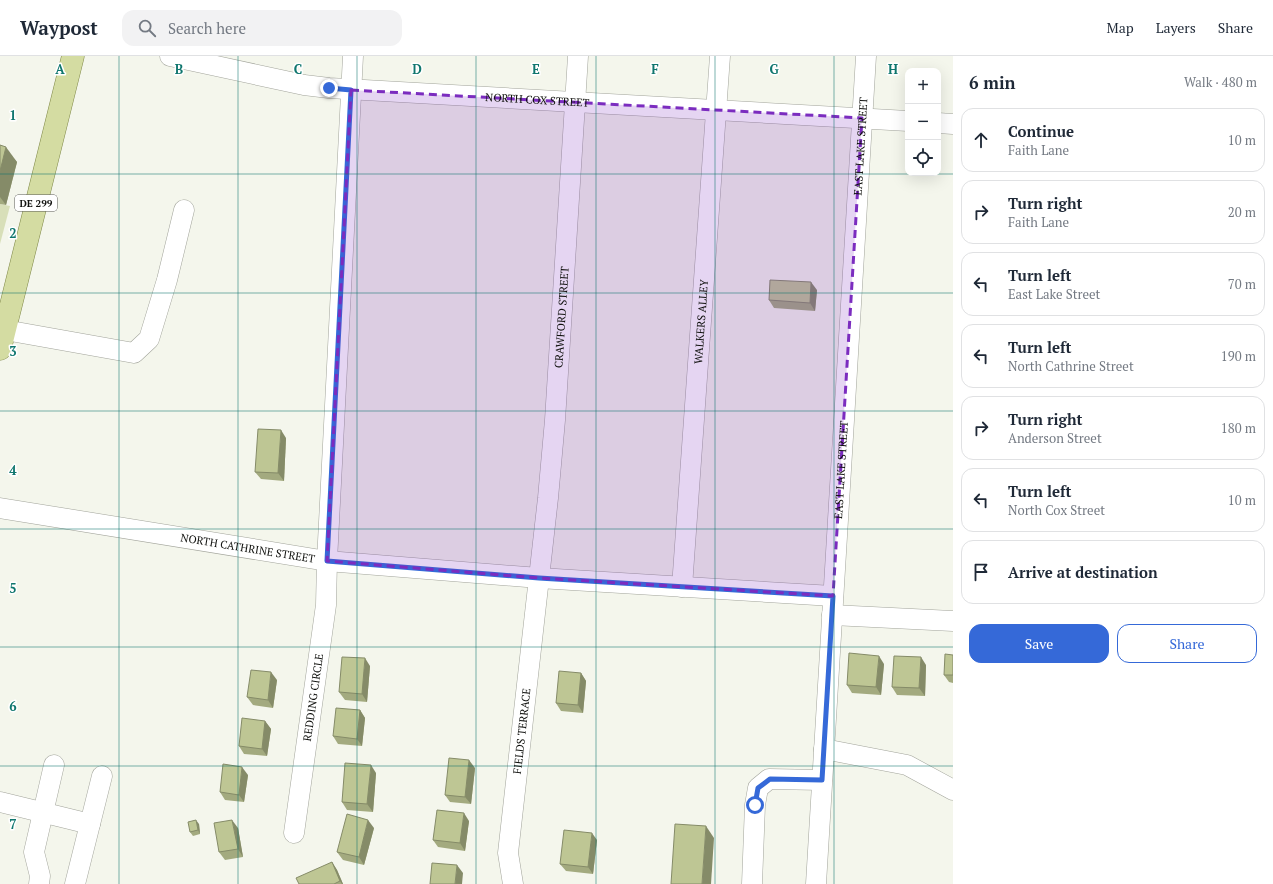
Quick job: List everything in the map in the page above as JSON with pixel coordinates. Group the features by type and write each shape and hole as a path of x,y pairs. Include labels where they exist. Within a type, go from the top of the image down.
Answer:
{"main road":[{"name":"DE 299","path":"2,340 72,56"}],"street":[{"name":"NORTH COX STREET","path":"170,56 304,85 351,90 575,101 905,121"},
{"name":"REDDING CIRCLE","path":"294,833 326,605 353,56"},
{"name":"CRAWFORD STREET","path":"539,578 555,420 578,56"},
{"name":"WALKERS ALLEY","path":"682,588 720,56"},
{"name":"EAST LAKE STREET","path":"816,884 866,56"},
{"path":"941,123 953,124"},
{"path":"2,340 134,353 149,339 167,280 184,210"},
{"name":"NORTH CATHRINE STREET","path":"0,508 327,561 682,588 833,605 953,621"},
{"name":"FIELDS TERRACE","path":"514,884 508,853 539,578"},
{"path":"824,748 907,765 953,790"},
{"path":"39,884 40,876 34,852 54,765"},
{"path":"75,884 102,776"},
{"path":"752,884 755,805 758,788 770,779 822,780"},
{"path":"0,802 90,824"}],"highlighted area":[{"path":"351,90 862,118 833,596 539,578 327,561"}],"green space":[{"path":"0,204 10,206 0,244"}],"building":[{"path":"0,145 6,147 0,171"},
{"path":"770,280 811,282 810,303 769,300"},
{"path":"258,429 281,430 278,473 255,472"},
{"path":"849,653 879,656 876,687 847,685"},
{"path":"945,654 953,655 953,675 944,675"},
{"path":"894,656 921,657 919,688 892,687"},
{"path":"342,657 365,658 362,694 339,692"},
{"path":"251,670 271,672 268,700 247,697"},
{"path":"559,671 581,673 578,705 556,703"},
{"path":"336,708 360,710 357,739 333,736"},
{"path":"242,718 265,721 262,749 239,746"},
{"path":"449,758 469,760 465,797 445,795"},
{"path":"345,763 371,765 367,804 342,802"},
{"path":"223,764 242,767 239,795 220,792"},
{"path":"437,810 464,813 460,843 433,840"},
{"path":"347,814 368,820 359,857 337,852"},
{"path":"196,820 198,830 190,832 188,822"},
{"path":"232,820 238,849 219,852 214,823"},
{"path":"675,824 706,826 702,884 671,884"},
{"path":"564,830 592,833 588,867 560,864"},
{"path":"332,862 340,881 334,884 299,884 296,878"},
{"path":"432,863 457,865 455,884 430,884"}],"route":[{"path":"329,88 351,90 327,561 682,588 833,596 822,780 770,779 758,788 755,805"}]}
